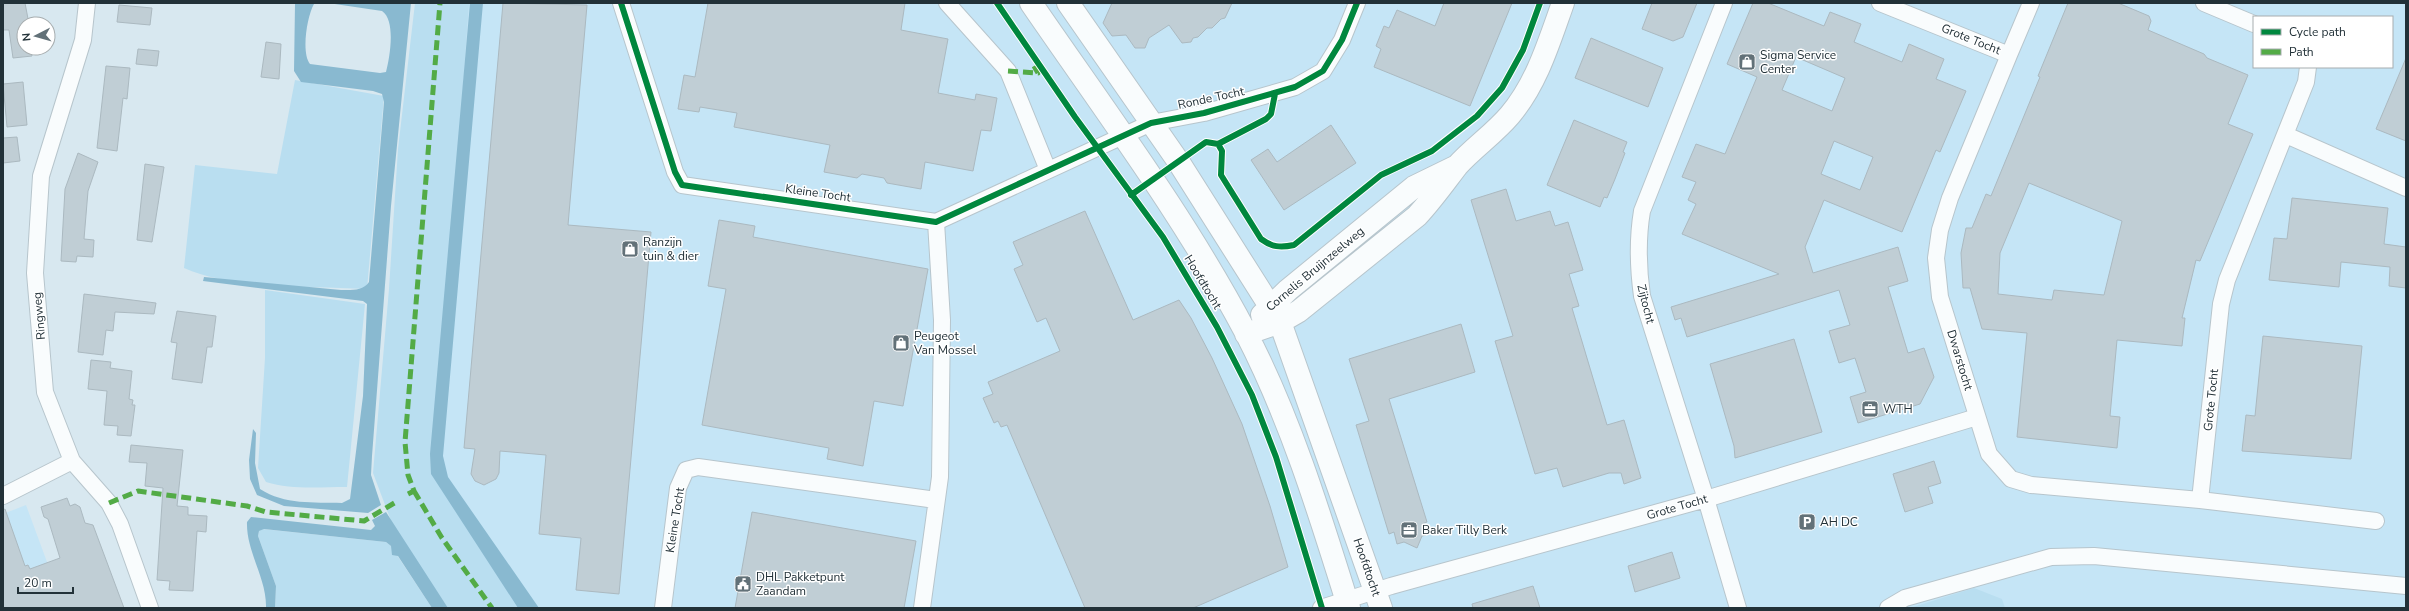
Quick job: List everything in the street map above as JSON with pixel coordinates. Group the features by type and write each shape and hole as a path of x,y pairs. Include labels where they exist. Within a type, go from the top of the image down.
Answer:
{"main road":[{"name":"Hoofdtocht","path":"1031,3 1124,136 1207,265 1246,334 1288,424 1348,604"},
{"name":"Hoofdtocht","path":"1068,3 1151,123 1276,313 1378,599"},
{"name":"Cornelis Bruijnzeelweg","path":"1246,334 1276,313 1299,311 1418,216 1458,166 1510,115 1529,87 1545,54 1563,3"}],"street":[{"name":"Ringweg","path":"88,3 83,40 41,176 35,273 45,392 72,461 109,503 120,524 150,608"},
{"name":"Kleine Tocht","path":"621,3 675,172 682,184 936,222"},
{"path":"947,3 1008,71 1048,170"},
{"name":"Ronde Tocht","path":"1124,136 1151,123 1226,107 1295,87 1322,71 1342,40 1357,3"},
{"name":"Zijtocht","path":"1724,3 1642,211 1637,238 1638,265 1642,296 1706,499 1738,608"},
{"name":"Grote Tocht","path":"1880,3 2009,55 2030,3"},
{"path":"2204,3 2253,24"},
{"name":"Dwarstocht","path":"2009,55 1950,198 1940,230 1936,258 1940,297 1989,454 2011,479 2032,485 2200,500"},
{"name":"Grote Tocht","path":"2200,500 2221,304 2232,266 2286,135 2306,82 2308,68"},
{"path":"2286,135 2406,188"},
{"path":"922,608 940,477 942,320 936,222 1124,136"},
{"name":"Grote Tocht","path":"1348,604 1378,599 1977,417"},
{"path":"3,496 72,461"},
{"name":"Kleine Tocht","path":"663,608 678,488 686,470 698,467 936,500"},
{"path":"2200,500 2376,521"},
{"path":"1888,608 1905,598 2051,557 2094,556 2406,586"},
{"path":"1321,608 1348,604"}],"shaded area":[{"path":"291,3 319,3 314,4 307,25 305,43 307,59 310,64 380,73 386,72 391,39 389,22 386,16 382,11 328,3 411,3 391,206 372,456 371,475 381,505 368,513 284,506 257,495 250,479 249,460 253,429 256,433 255,463 260,489 279,498 300,502 342,503 350,499 363,396 367,304 363,301 203,281 204,277 341,290 353,290 364,287 369,282 384,102 382,94 373,91 301,82 294,71 295,4"},
{"path":"415,3 469,3 436,466 525,608 448,608 393,526 373,473 389,289 398,149"},
{"path":"457,3 2406,3 2406,608 507,608 434,472"},
{"path":"470,3 483,3 443,456 448,477 539,608 518,608 431,474 430,454"},
{"path":"295,80 384,96 367,289 249,284 204,275 184,268 195,165 277,174"},
{"path":"265,290 365,304 347,487 306,488 276,485 266,482 258,468 265,358"},
{"path":"26,505 64,608 3,608 3,514"},
{"path":"386,512 448,608 432,608 398,556 392,555 391,546 386,542 264,529 259,531 258,536 276,586 275,608 266,608 263,586 248,533 247,522 251,517 371,530 375,526 372,520"},
{"path":"263,529 386,542 391,546 432,608 275,608 276,586 258,536 259,531"},
{"path":"1974,588 2002,599 2005,608 1910,608"}],"building":[{"path":"3,3 25,3 27,16 16,16 16,56 32,56 13,58 9,30 3,30"},
{"path":"503,3 587,5 568,225 651,232 619,594 576,590 581,538 539,534 546,455 500,451 499,473 496,479 484,485 475,481 471,474 475,449 464,448"},
{"path":"708,3 905,3 901,30 948,39 938,93 975,100 976,94 997,98 991,131 981,130 973,171 925,162 921,189 887,183 884,178 862,174 857,178 824,172 830,145 734,127 737,113 700,107 699,112 678,109 684,75 695,77"},
{"path":"1112,3 1232,3 1225,18 1221,19 1212,28 1207,28 1198,37 1193,38 1191,42 1182,43 1169,25 1149,38 1145,48 1135,48 1126,35 1112,36 1103,23"},
{"path":"1444,3 1512,3 1470,106 1374,67 1381,49 1376,46 1384,26 1389,28 1397,10 1435,26"},
{"path":"1652,3 1697,3 1683,37 1673,41 1642,29"},
{"path":"1753,3 1768,3 1824,26 1830,12 1861,24 1854,42 1902,62 1909,44 1944,59 1936,79 1966,91 1940,152 1936,150 1902,232 1824,200 1805,247 1813,273 1898,247 1908,281 1888,287 1908,353 1924,348 1934,377 1920,404 1858,423 1850,397 1866,392 1855,358 1839,363 1829,331 1850,325 1839,290 1687,337 1681,318 1675,320 1671,307 1779,274 1682,234 1696,204 1688,200 1696,182 1682,177 1696,144 1725,154 1757,77 1727,64","holes":["1796,57 1845,78 1832,111 1782,90","1834,141 1873,157 1860,190 1821,174"]},
{"path":"2068,3 2118,3 2149,16 2151,21 2148,30 2204,54 2207,58 2248,75 2228,124 2253,134 2200,261 2196,260 2182,318 2185,318 2182,346 2117,340 2110,416 2120,417 2117,448 2017,437 2027,333 1982,329 1970,288 1963,288 1961,253 1966,228 1972,228 1986,194 1991,196 2040,77 2038,76","holes":["2029,183 2122,221 2104,295 2054,290 2052,300 1998,294 2000,253"]},
{"path":"119,5 152,8 150,25 117,22"},
{"path":"1591,38 1663,68 1648,107 1575,78"},
{"path":"266,42 281,44 279,79 261,77"},
{"path":"138,49 159,51 157,66 136,64"},
{"path":"2406,58 2406,141 2376,129"},
{"path":"106,66 130,68 127,99 123,98 117,151 97,148"},
{"path":"23,82 27,125 7,127 3,84"},
{"path":"1574,120 1627,142 1623,152 1625,153 1615,179 1607,198 1604,197 1600,207 1547,185"},
{"path":"1331,125 1356,163 1284,210 1251,160 1268,149 1277,162"},
{"path":"17,137 20,161 3,163 3,138"},
{"path":"78,153 98,162 88,191 84,239 94,240 93,257 77,256 76,262 61,261 65,189"},
{"path":"145,164 164,167 152,242 137,240"},
{"path":"1506,189 1516,221 1550,211 1555,226 1568,222 1583,270 1569,274 1579,306 1572,308 1607,425 1624,420 1641,478 1624,484 1621,473 1609,473 1563,487 1557,468 1535,474 1495,341 1513,336 1471,200"},
{"path":"2292,198 2388,208 2384,244 2406,247 2406,288 2389,286 2390,267 2341,262 2339,287 2269,280 2274,238 2287,239"},
{"path":"1085,211 1133,320 1179,300 1191,318 1212,358 1242,424 1270,506 1288,567 1193,608 1085,608 1007,425 1001,427 998,421 994,423 983,398 993,394 988,382 1060,351 1046,318 1037,322 1014,269 1023,265 1013,242"},
{"path":"719,220 755,226 753,237 928,269 903,406 874,401 863,466 827,459 829,448 702,425 726,289 708,286"},
{"path":"84,294 156,303 154,314 115,312 113,331 106,330 103,355 78,352"},
{"path":"177,311 216,316 212,347 207,347 202,383 172,379 177,343 171,342"},
{"path":"1461,324 1475,372 1389,399 1427,522 1422,524 1426,535 1422,536 1417,548 1404,542 1397,544 1394,532 1389,534 1356,425 1369,421 1349,359"},
{"path":"2263,336 2362,346 2351,459 2242,451 2246,415 2255,416"},
{"path":"1794,339 1822,432 1735,458 1734,446 1710,364"},
{"path":"91,360 111,362 110,368 132,371 129,399 133,400 132,405 135,405 131,436 117,435 118,426 104,425 107,391 88,389"},
{"path":"131,445 183,450 177,506 188,507 188,515 207,516 206,532 197,531 193,591 169,590 170,581 157,580 163,488 145,486 147,463 129,462"},
{"path":"1934,461 1941,483 1928,487 1933,503 1905,512 1893,474"},
{"path":"67,498 70,506 75,504 80,507 85,523 93,525 124,608 3,608 3,510 5,509 25,566 28,565 30,569 60,558 48,519 44,517 41,507"},
{"path":"752,512 916,541 904,608 735,608"},
{"path":"1672,552 1680,578 1635,592 1628,566"},
{"path":"1533,586 1540,608 1473,608 1472,604"}],"marked path":[{"path":"408,494 414,491 408,475 405,442 440,3"},
{"path":"1008,71 1038,73 1034,66"},
{"path":"109,503 138,491 247,506 266,512 364,521 396,502"},
{"path":"414,491 442,538 492,608"}],"cycle path":[{"path":"621,3 675,172 682,185 936,222 1151,123 1204,113 1295,87 1323,71 1342,40 1357,3"},
{"path":"997,3 1075,117 1163,237 1217,327 1252,395 1276,457 1322,608"},
{"path":"1131,195 1206,142 1218,144 1222,151 1221,175 1261,239 1276,246 1294,245 1381,175 1432,151 1477,116 1502,88 1523,50 1540,3"},
{"path":"1218,144 1266,119 1271,114 1275,94"}],"place":[{"name":"Sigma Service Center","path":"1747,62"},
{"name":"Ranzijn tuin & dier","path":"630,249"},
{"name":"Peugeot Van Mossel","path":"901,343"},
{"name":"WTH","path":"1870,409"},
{"name":"AH DC","path":"1807,522"},
{"name":"Baker Tilly Berk","path":"1409,530"},
{"name":"DHL Pakketpunt Zaandam","path":"743,584"}]}
